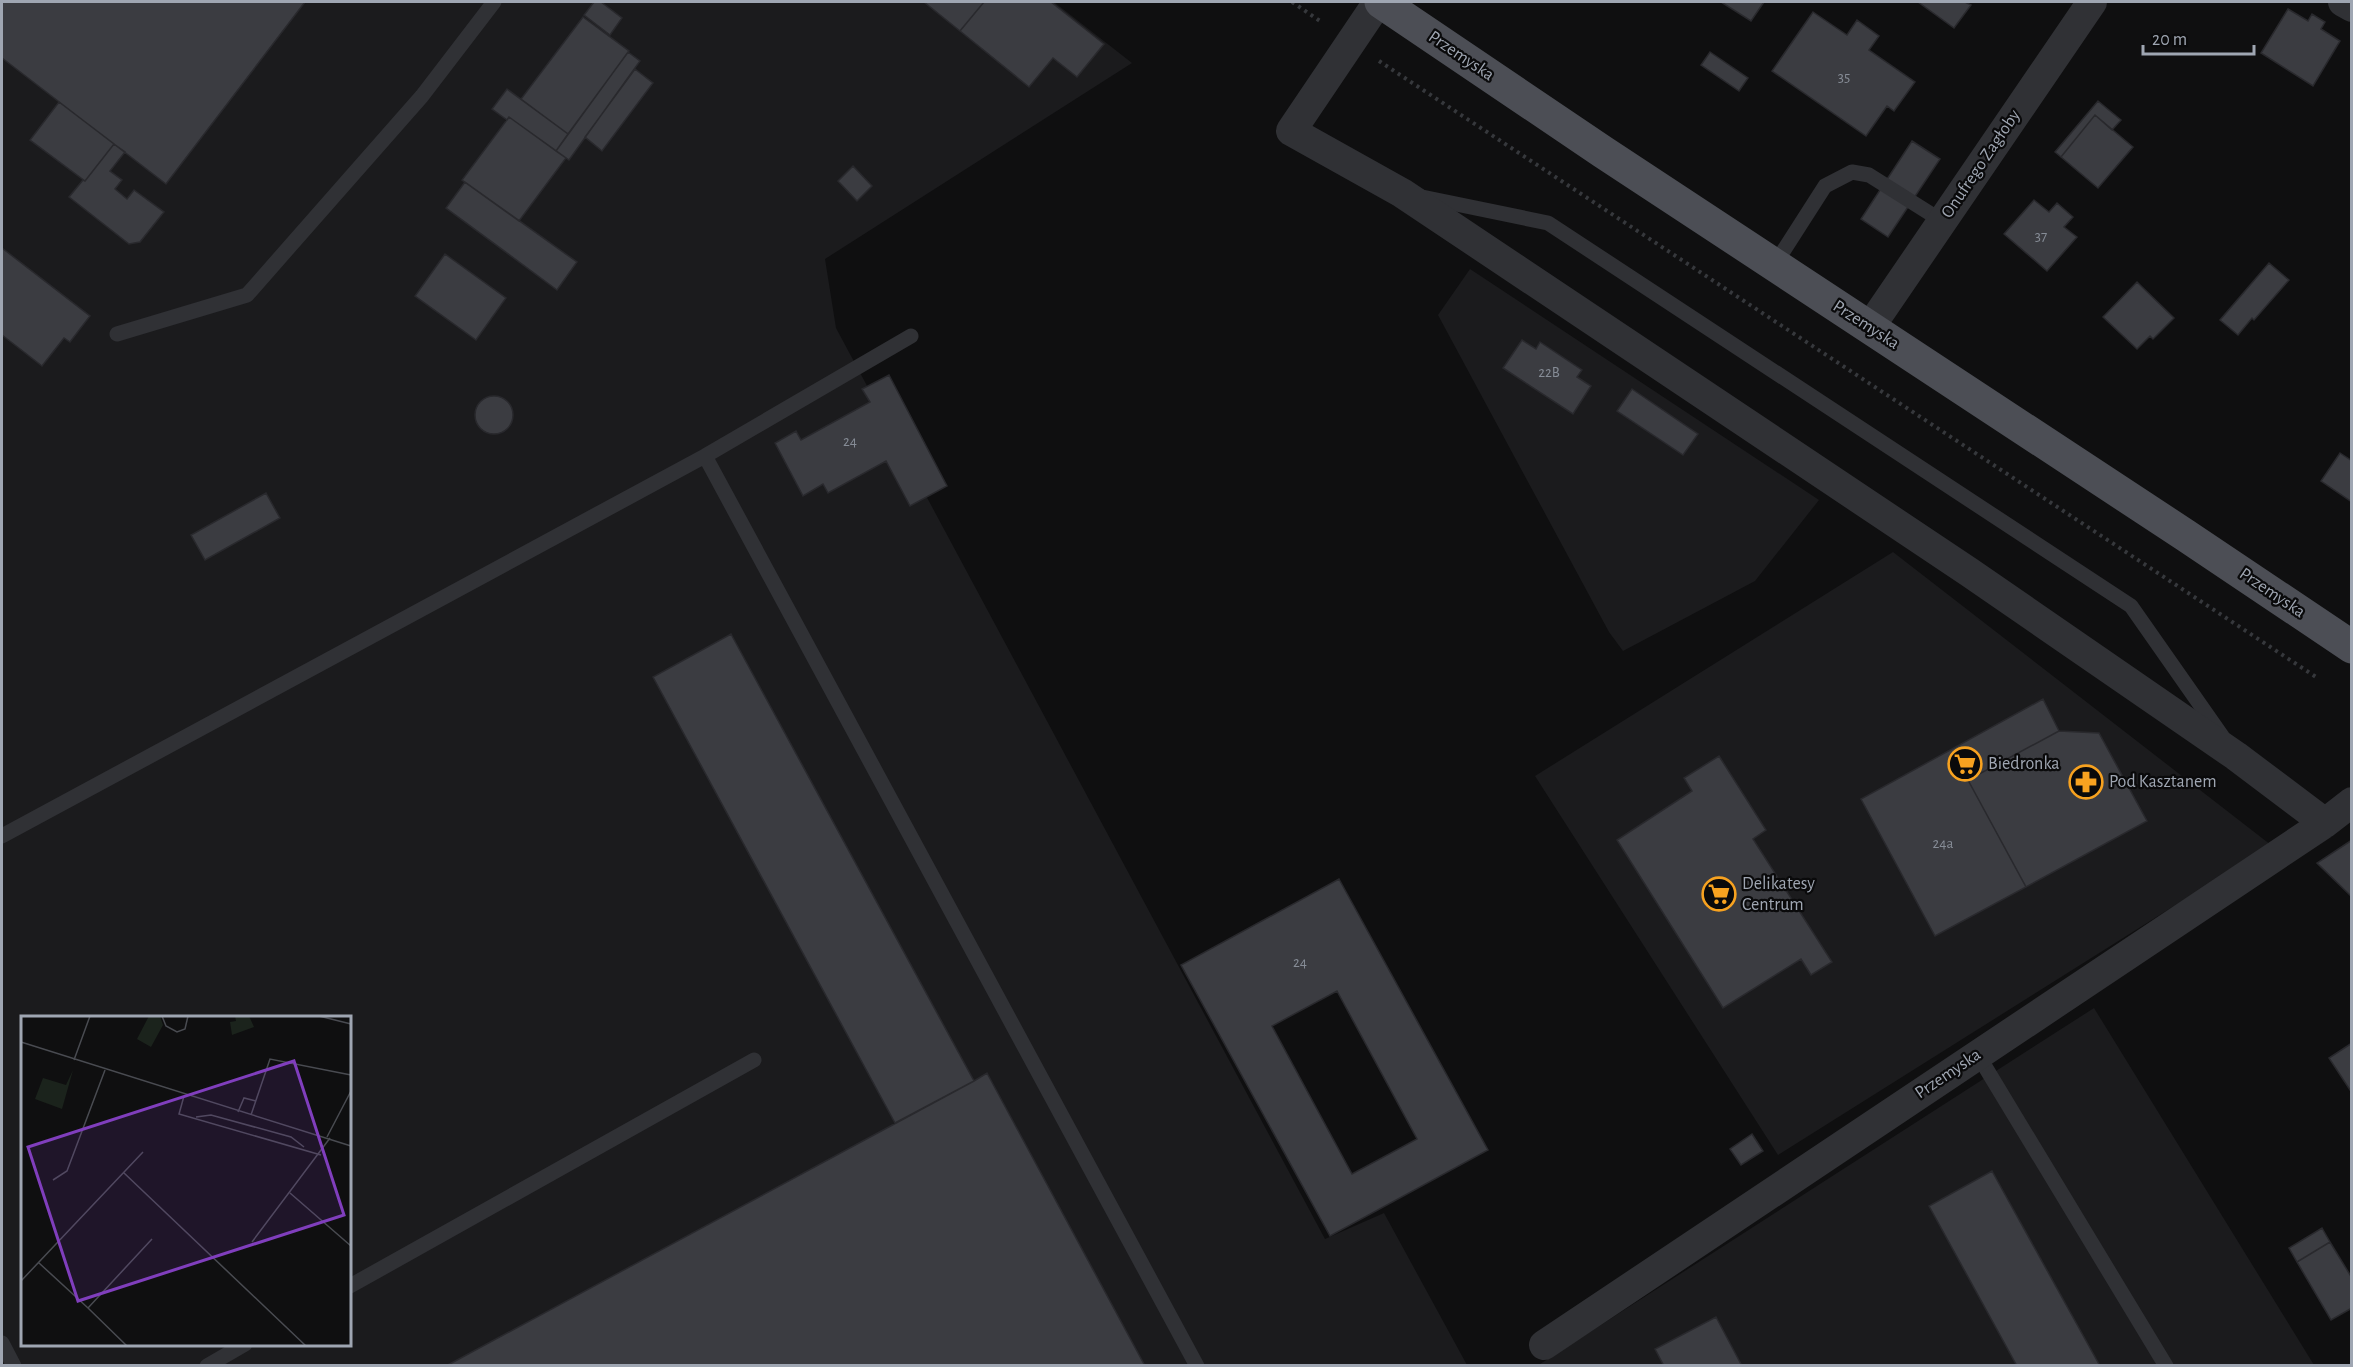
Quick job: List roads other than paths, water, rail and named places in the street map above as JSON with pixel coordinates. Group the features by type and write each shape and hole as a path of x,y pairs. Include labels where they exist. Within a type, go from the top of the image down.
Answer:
{"main road":[{"name":"Przemyska","path":"1380,2 2352,647"}],"street":[{"path":"1380,2 1291,131 1402,193 1959,566 2236,756 2325,823"},
{"name":"Onufrego Zagłoby","path":"1870,327 2091,2"},
{"path":"2343,2 2352,7"},
{"name":"Przemyska","path":"1544,1344 2325,823 2352,802"}],"lane":[{"path":"117,334 247,295 422,96 494,2"},
{"path":"1774,264 1825,186 1852,172 1869,175 1942,221"},
{"path":"1402,193 1548,223 2131,606 2236,756"},
{"path":"2,836 705,456 912,336"},
{"path":"705,456 1197,1365"},
{"path":"1978,1054 2166,1365"},
{"path":"351,1285 754,1060"},
{"path":"2,1343 14,1365"},
{"path":"207,1365 241,1346"}],"place":[{"name":"Biedronka","path":"1965,764"},
{"name":"Pod Kasztanem","path":"2086,782"},
{"name":"Delikatesy Centrum","path":"1719,894"}]}
